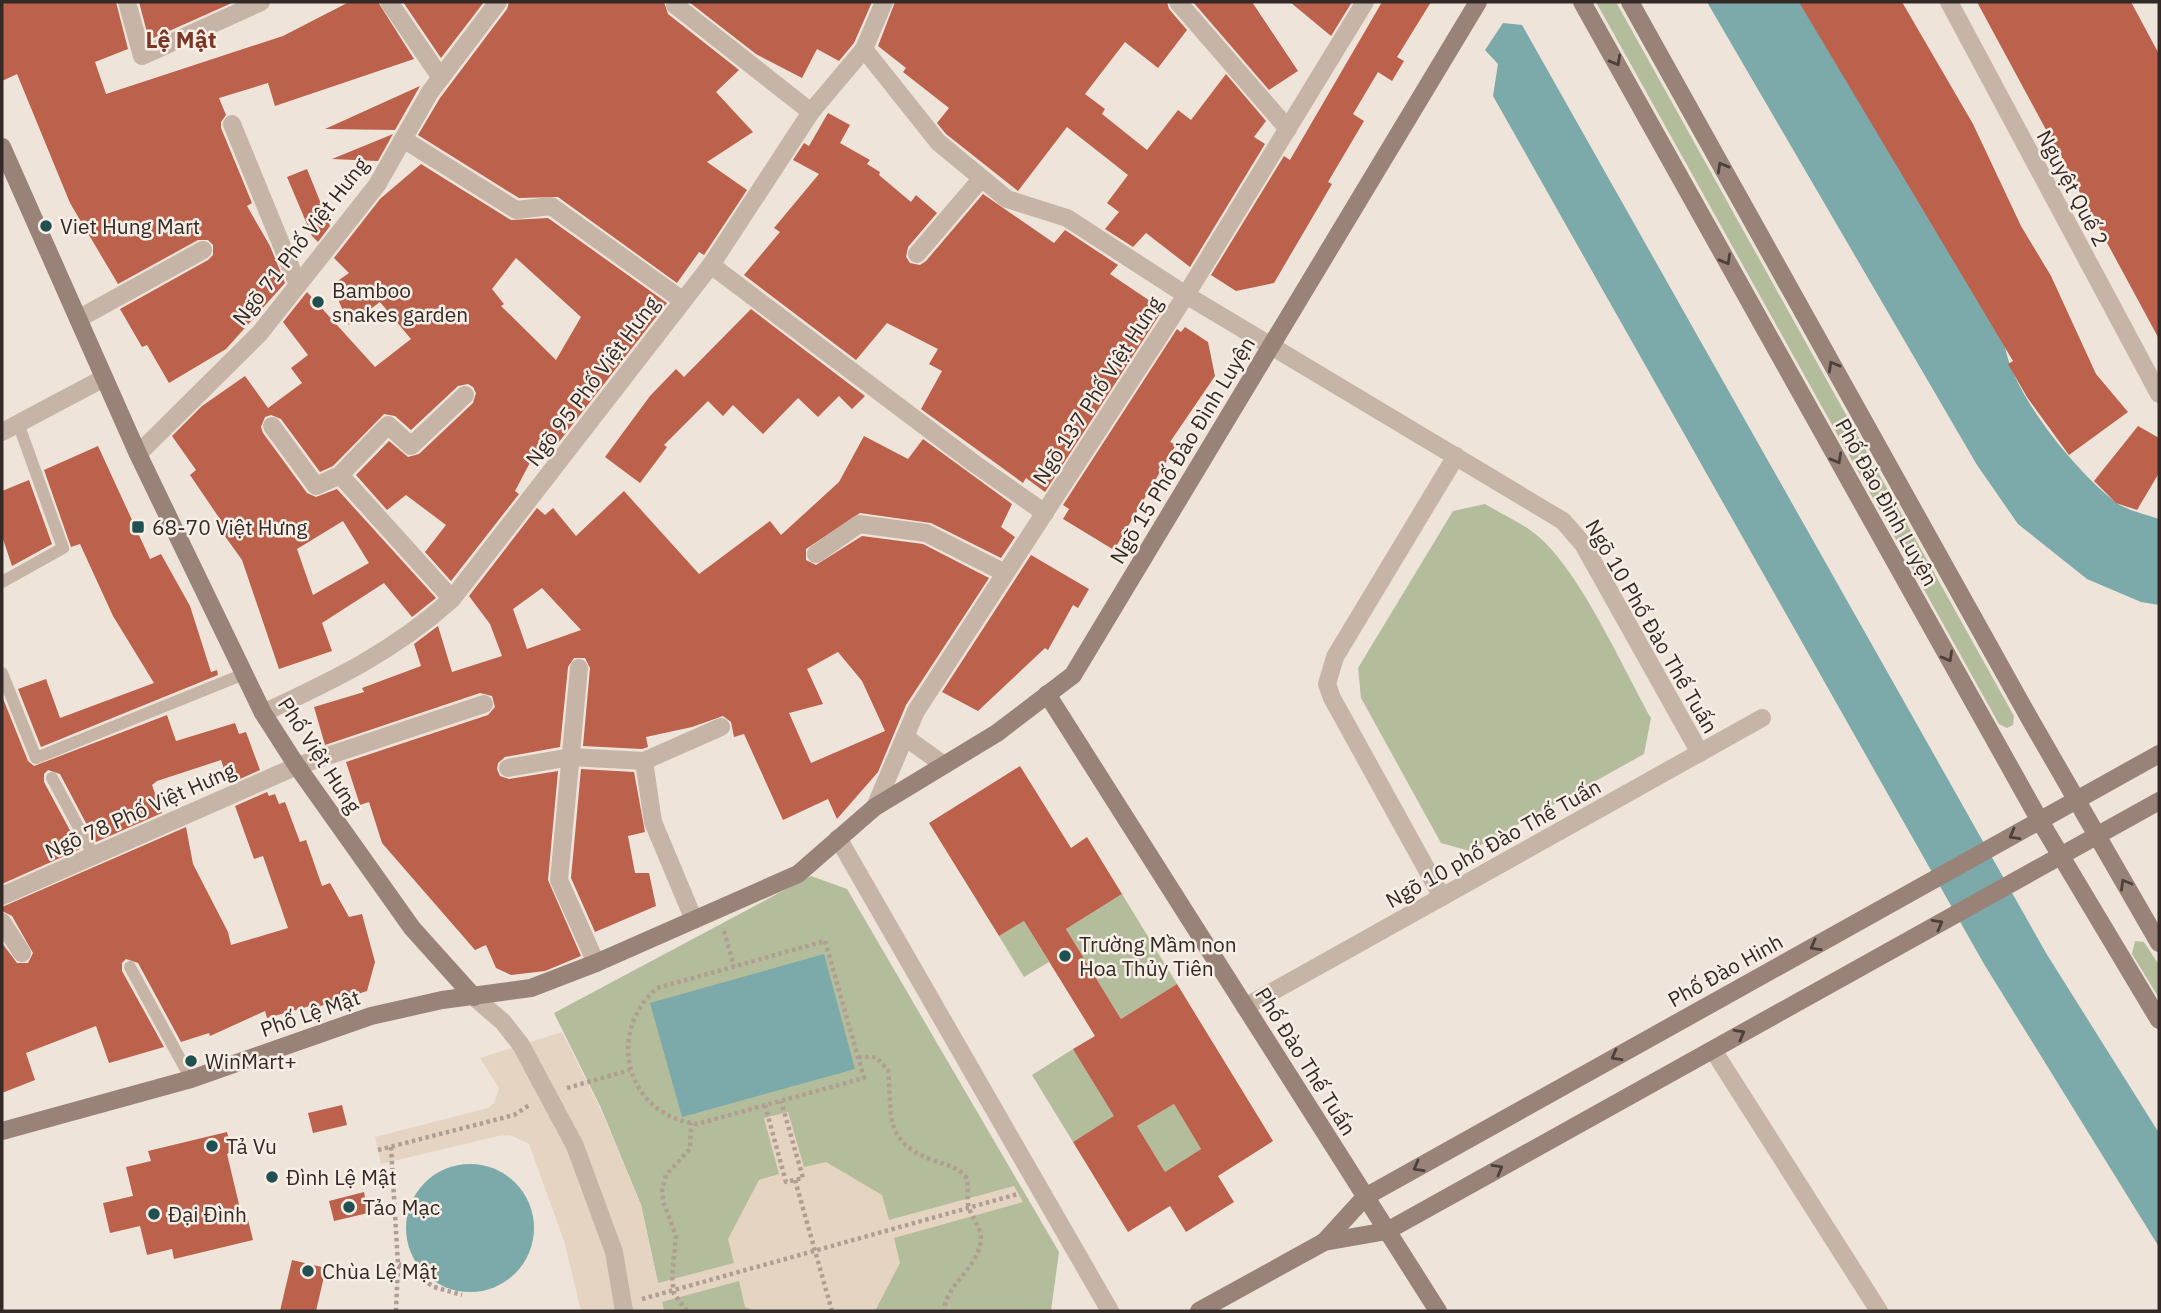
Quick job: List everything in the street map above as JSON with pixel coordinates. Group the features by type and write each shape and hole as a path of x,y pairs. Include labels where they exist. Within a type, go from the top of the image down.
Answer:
{"street":[{"path":"127,2 142,56 261,2"},
{"path":"389,2 441,78"},
{"name":"Ngõ 71 Phố Việt Hưng","path":"138,454 260,332 377,186 441,78 498,2"},
{"path":"677,2 675,5 811,112"},
{"name":"Ngõ 95 Phố Việt Hưng","path":"263,713 349,673 415,632 452,599 559,465 711,265 811,112 864,49 884,2"},
{"path":"1178,2 1288,129"},
{"name":"Ngõ 137 Phố Việt Hưng","path":"875,807 916,711 1186,295 1365,2"},
{"name":"Ngõ 15 Phố Đào Đình Luyện","path":"838,838 875,807 997,733 1073,675 1478,2"},
{"name":"Phố Đào Đình Luyện","path":"1582,2 2040,821 2159,1020"},
{"name":"Phố Đào Đình Luyện","path":"1630,2 2159,943"},
{"name":"Nguyệt Quế 2","path":"1949,2 2159,394"},
{"name":"Ngõ 10 Phố Đào Thế Tuấn","path":"864,49 938,142 1007,199 1067,218 1186,295 1550,512 1573,530 1700,753"},
{"path":"232,124 298,285"},
{"path":"403,139 516,210 551,206 682,300"},
{"name":"Phố Việt Hưng","path":"2,147 138,454 263,713 296,766 412,928 474,997"},
{"path":"917,254 981,179"},
{"path":"78,319 203,250"},
{"path":"711,265 975,464 1045,513"},
{"path":"10,428 104,378"},
{"path":"272,426 316,486 340,475 388,425 411,446 465,395"},
{"name":"Ngõ 10 Phố Đào Thế Tuấn","path":"1442,897 1332,698 1327,684 1335,657 1456,456"},
{"path":"340,475 388,532 452,599"},
{"path":"816,554 859,524 926,533 1005,573"},
{"path":"579,668 559,880 596,963"},
{"name":"Phố Đào Thế Tuấn","path":"1047,694 1438,1311"},
{"name":"Ngõ 78 Phố Việt Hưng","path":"2,896 296,766 484,704"},
{"name":"Ngõ 10 phố Đào Thế Tuấn","path":"1245,1007 1762,718"},
{"path":"509,768 570,757 644,761 721,727"},
{"path":"905,737 944,765"},
{"name":"Phố Đào Hinh","path":"1324,1242 1365,1196 2159,754"},
{"path":"644,761 653,822 694,920"},
{"name":"Phố Đào Hinh","path":"1199,1311 1324,1242 1387,1231 2159,801"},
{"path":"474,997 531,988 596,963 798,874 838,838 1110,1311"},
{"path":"2,922 22,953"},
{"path":"474,997 503,1022 521,1045 575,1146 614,1252 623,1308"},
{"name":"Phố Lệ Mật","path":"2,1131 191,1079 371,1016 420,1004 474,997"},
{"path":"1713,1049 1879,1311"}],"lane":[{"path":"2,582 63,548 10,428"},
{"path":"2,673 36,758 244,674"},
{"path":"52,778 93,854"},
{"path":"131,967 191,1079"}],"path":[{"path":"724,931 734,966"},
{"path":"825,942 858,1057 864,1078 691,1123 658,1110 641,1092 630,1070 627,1045 632,1020 645,998 657,988 825,942"},
{"path":"858,1057 876,1058 883,1062 888,1070 888,1106 895,1134 910,1150 961,1172 968,1185 969,1208 979,1225 981,1242 975,1258 947,1297 944,1311"},
{"path":"378,1150 514,1115 548,1093 630,1070"},
{"path":"765,1105 786,1182 803,1178 781,1101"},
{"path":"687,1311 673,1291 677,1236 663,1201 662,1188 666,1175 690,1149 691,1123"},
{"path":"391,1147 398,1264 396,1311"},
{"path":"795,1180 832,1311"},
{"path":"623,1308 673,1291 1018,1194"},
{"path":"398,1264 434,1287 463,1295"}],"green space":[{"path":"1596,2 1616,2 2014,716 2013,725 2007,728 1999,724"},
{"path":"1485,504 1528,528 1571,574 1651,718 1644,754 1470,851 1441,843 1361,698 1358,668 1453,511"},
{"path":"811,876 847,889 1059,1252 1051,1311 664,1311 641,1205 601,1108 554,1013"},
{"path":"1122,894 1177,984 1121,1019 1066,929"},
{"path":"1024,921 1049,962 1024,977 999,936"},
{"path":"2135,941 2144,942 2159,965 2159,998 2132,954"},
{"path":"1073,1049 1120,1113 1073,1142 1032,1075"},
{"path":"1174,1104 1201,1149 1165,1172 1137,1126"}],"shaded area":[{"path":"562,1032 600,1108 641,1205 658,1283 734,1263 728,1239 759,1180 779,1174 764,1118 788,1112 804,1167 826,1162 882,1195 889,1220 1014,1186 1023,1202 894,1238 900,1263 875,1311 754,1311 745,1307 739,1281 662,1302 664,1311 581,1311 564,1241 529,1144 510,1135 498,1136 381,1164 375,1137 488,1108 494,1103 499,1088 480,1058"}],"water":[{"path":"1707,2 1800,2 2005,347 2020,387 2048,431 2082,471 2114,501 2135,512 2159,519 2159,605 2141,602 2087,579 2018,524 1977,465"},
{"path":"1503,23 1522,25 2046,953 2159,1133 2159,1247 1984,964 1493,96 1498,64 1485,50"},
{"path":"824,954 855,1069 682,1117 650,1003"},
{"path":"470,1164 494,1169 515,1183 529,1204 534,1228 529,1252 515,1273 494,1287 470,1292 446,1287 425,1273 411,1252 406,1228 411,1204 425,1183 446,1169"}],"building":[{"path":"2,2 116,2 128,49 95,62 106,94 283,36 349,2 378,2 414,59 275,106 268,83 219,98 226,115 221,122 221,128 252,203 247,206 270,246 285,283 226,349 169,383 147,345 142,347 120,309 208,260 213,255 213,245 208,240 198,240 118,284 70,203 17,74 2,81"},
{"path":"139,2 234,2 149,40"},
{"path":"403,2 484,2 441,58"},
{"path":"509,2 664,2 668,14 739,70 716,92 753,132 707,162 747,190 704,255 699,252 677,283 558,197 519,198 418,135 440,98 507,9"},
{"path":"689,2 872,2 854,43 839,61 817,49 802,78 756,54"},
{"path":"895,2 1167,2 1169,9 1187,30 1158,68 1125,42 1085,94 1105,109 1102,114 1147,150 1178,110 1191,120 1226,74 1266,121 1254,137 1265,144 1190,267 1146,233 1133,247 1105,229 1119,212 1107,203 1128,175 1067,127 1018,191 946,134 937,123 949,108 903,72 906,68 878,46"},
{"path":"1193,2 1252,2 1298,71 1269,90"},
{"path":"1290,2 1352,2 1331,36"},
{"path":"1382,2 1431,2 1397,57 1404,61 1392,81 1378,72 1353,114 1364,121 1328,182 1332,184 1274,283 1236,291 1211,275 1284,156 1290,160"},
{"path":"1799,2 1902,2 1973,124 2021,226 2051,276 2096,374 2128,412 2069,455 2027,397 2008,364 2013,361"},
{"path":"1977,2 2131,2 2159,54 2159,339"},
{"path":"420,86 395,130 325,129"},
{"path":"828,113 850,125 840,143 870,160 867,164 880,172 879,175 911,202 916,195 937,213 908,247 906,257 910,263 920,265 926,261 983,194 1054,243 1065,230 1118,265 1110,274 1153,303 1151,307 1160,314 1045,492 1026,478 1023,483 921,409 942,371 929,364 938,349 887,323 856,360 744,275 780,232 774,228 819,174 793,160 804,143 809,146"},
{"path":"393,134 378,161 332,159"},
{"path":"421,164 511,220 548,218 667,303 545,460 534,455 515,491 519,494 451,581 425,552 446,525 406,495 387,510 356,475 389,441 408,457 419,454 473,403 476,393 473,387 468,384 458,386 411,430 395,416 384,414 333,466 320,472 281,419 271,415 265,417 261,427 263,433 307,493 316,497 337,489 436,598 412,617 384,583 322,623 332,651 279,669 242,560 217,525 222,522 190,475 196,470 172,436 202,406 245,376 268,408 302,383 291,368 308,355 283,322 307,292 375,367 411,339 380,302 349,325 332,285 349,273 334,258 380,199","holes":["516,258 581,317 556,360 501,306 504,304 492,289","343,521 369,563 313,595 297,549"]},
{"path":"307,169 330,226 318,242 312,236 287,177"},
{"path":"751,309 865,396 852,409 839,396 818,417 798,398 763,434 733,405 723,416 708,401 664,445 667,447 640,483 605,457 650,396 676,369 684,377"},
{"path":"1185,327 1208,342 1215,376 1170,442 1176,445 1114,550 1063,519 1069,509 1063,505 1177,329 1181,332"},
{"path":"2138,426 2159,438 2159,473 2137,510 2116,503 2094,481"},
{"path":"864,436 908,459 923,439 1012,504 1001,527 1015,537 1001,558 931,523 860,513 806,549 806,560 816,565 862,536 923,544 989,578 906,705 878,772 837,819 828,799 783,820 744,734 734,737 731,722 723,716 692,727 646,737 648,747 642,749 583,746 590,668 585,658 574,658 568,667 560,747 505,757 498,763 497,769 500,776 509,779 558,771 548,880 581,956 545,971 511,975 496,968 486,945 475,950 382,843 369,802 360,805 346,762 488,715 495,707 492,696 480,693 325,745 314,707 364,692 362,688 421,666 414,644 438,626 452,672 502,656 490,624 469,596 537,508 545,515 553,508 576,536 624,491 699,574 770,521 781,535 839,482","holes":["542,588 581,630 527,649 513,609","838,652 862,681 885,731 811,763 789,713 823,704 807,669"]},
{"path":"98,446 150,559 161,554 190,606 211,672 217,670 218,675 41,747 18,689 46,679 60,718 154,683 113,616 80,544 71,547 44,470"},
{"path":"29,480 52,544 12,566 2,536 2,491"},
{"path":"1031,555 1089,589 1078,608 1073,605 1048,650 1045,648 978,711 942,692"},
{"path":"2,696 28,761 34,766 167,715 176,741 235,723 239,734 246,732 260,770 229,784 221,760 157,781 152,785 162,813 96,842 60,774 48,770 44,774 44,782 80,849 2,884"},
{"path":"1020,766 1071,848 1087,837 1122,894 1066,929 1121,1019 1177,984 1273,1141 1218,1176 1234,1202 1186,1232 1170,1206 1128,1232 1073,1142 1114,1116 1073,1049 1095,1036 1024,921 999,936 929,823","holes":["1174,1104 1201,1149 1165,1172 1137,1126"]},
{"path":"581,769 634,772 645,832 628,836 635,873 649,873 656,906 595,932 571,878"},
{"path":"267,792 269,796 275,794 279,804 285,802 300,842 306,840 322,886 330,883 349,917 362,914 375,962 367,991 311,1009 310,1006 267,1018 265,1011 210,1036 209,1033 181,1042 138,963 126,959 122,963 122,971 164,1047 109,1063 96,1026 26,1053 35,1080 2,1093 2,943 17,963 28,963 33,953 12,916 2,911 2,907 186,827 193,864 228,932 231,945 288,928 263,856 254,859 235,806"},
{"path":"342,1105 347,1125 313,1133 308,1113"},
{"path":"227,1132 232,1152 227,1154 243,1221 248,1220 253,1240 174,1259 172,1249 147,1255 140,1226 110,1233 103,1203 133,1196 126,1167 151,1161 148,1151"},
{"name":"Tảo Mạc","path":"364,1192 368,1213 334,1221 329,1201"},
{"path":"292,1260 326,1268 316,1311 280,1311"}],"place":[{"name":"Viet Hung Mart","path":"46,226"},
{"name":"Bamboo snakes garden","path":"318,302"},
{"name":"68-70 Việt Hưng","path":"138,527"},
{"name":"Trường Mầm non Hoa Thủy Tiên","path":"1065,956"},
{"name":"WinMart+","path":"191,1061"},
{"name":"Tả Vu","path":"212,1146"},
{"name":"Đình Lệ Mật","path":"272,1177"},
{"name":"Tảo Mạc","path":"349,1207"},
{"name":"Đại Đình","path":"154,1214"},
{"name":"Chùa Lệ Mật","path":"308,1271"}],"district":[{"name":"Lệ Mật","path":"181,39"}]}
